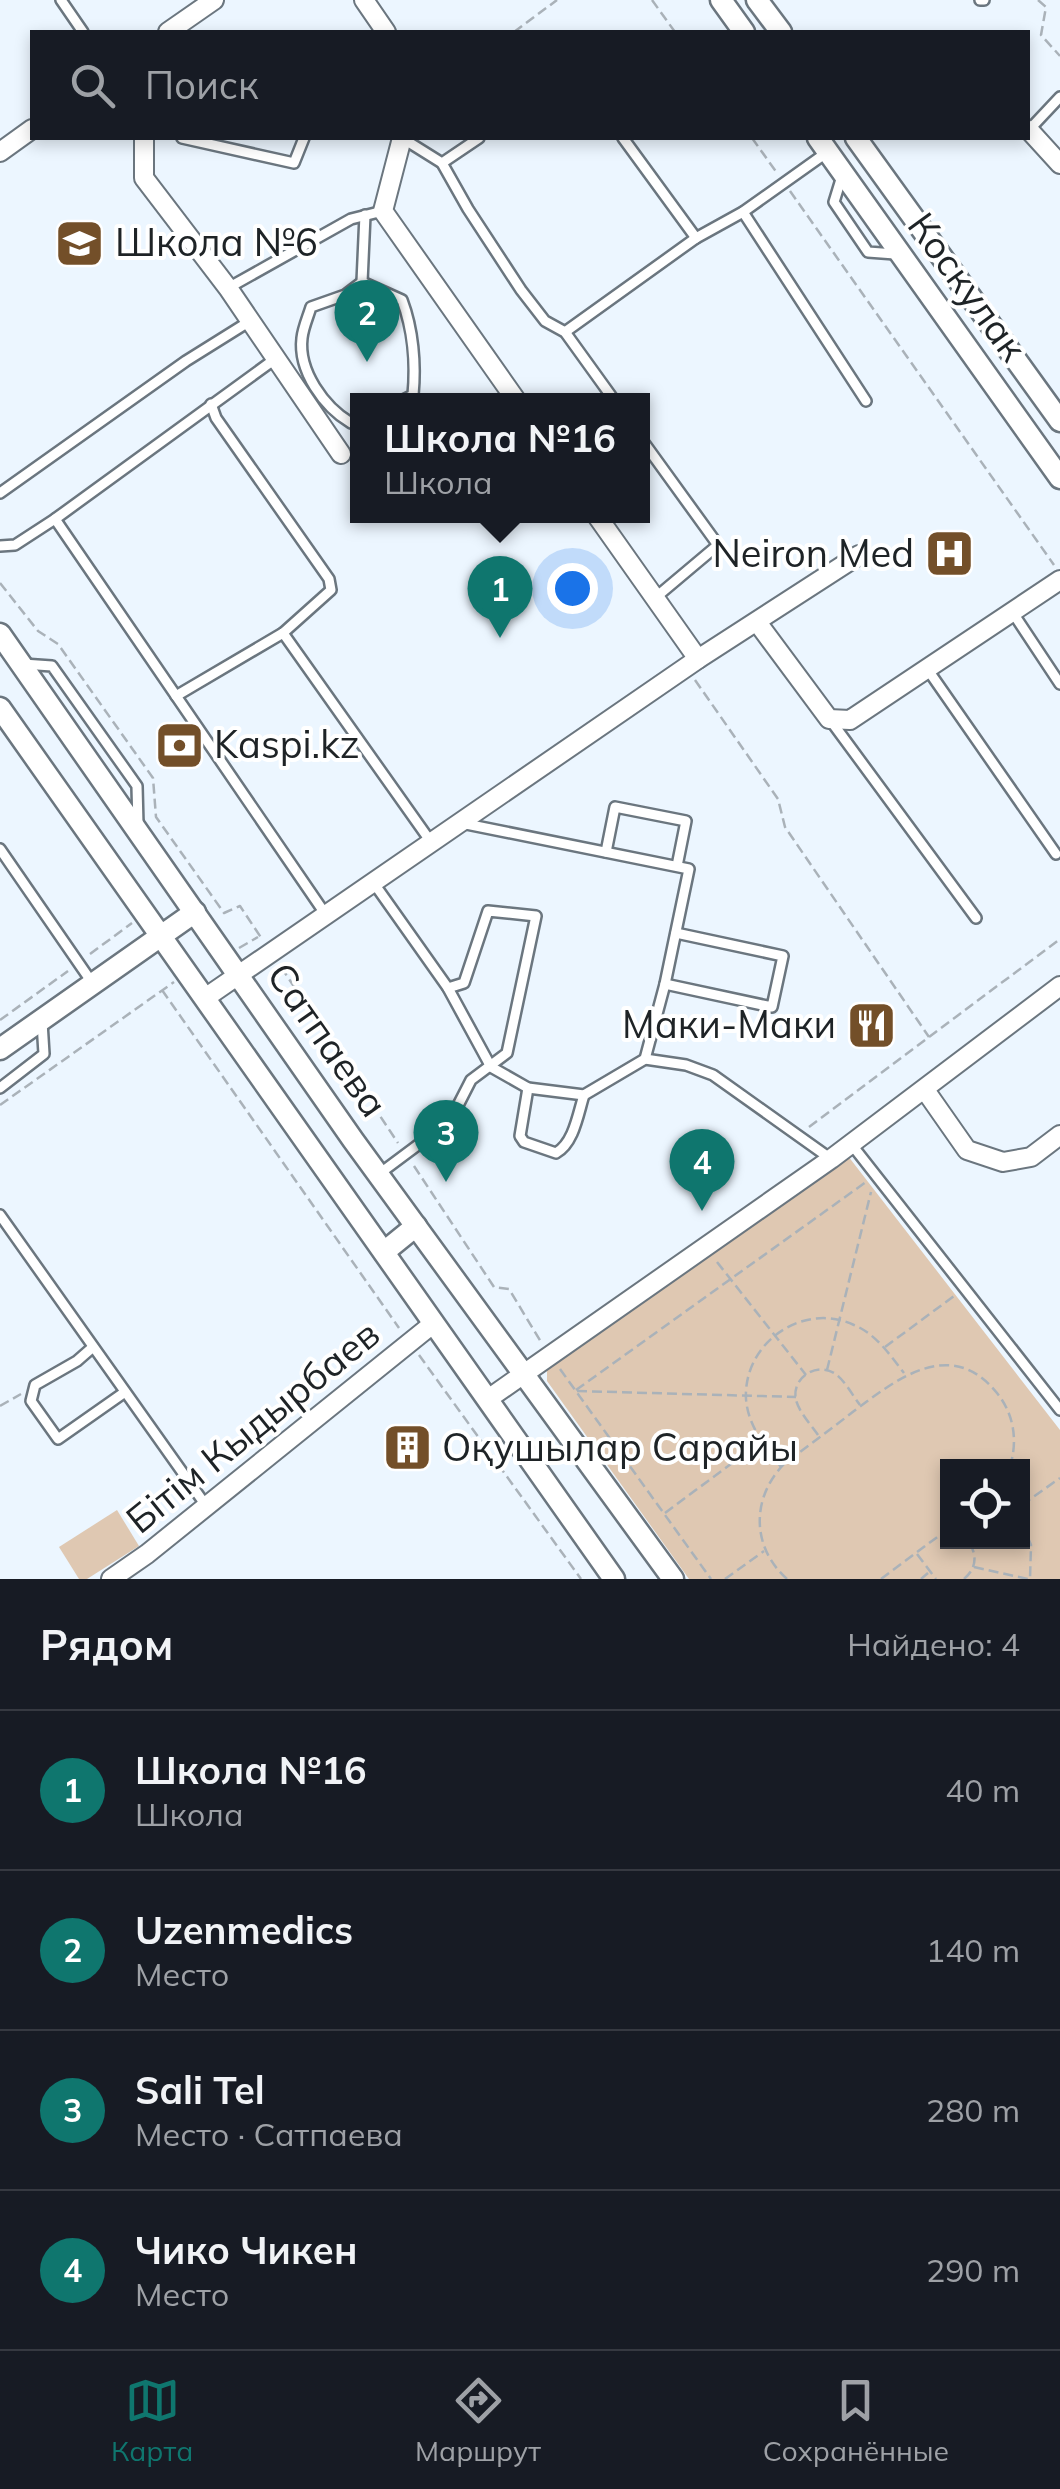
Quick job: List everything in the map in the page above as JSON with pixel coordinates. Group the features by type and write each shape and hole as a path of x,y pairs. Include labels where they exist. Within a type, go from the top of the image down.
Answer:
{"street":[{"path":"171,30 214,0"},
{"path":"364,0 385,30"},
{"path":"721,0 743,30"},
{"path":"757,0 779,30"},
{"path":"0,152 30,130"},
{"path":"1030,131 1060,164"},
{"path":"144,140 144,178 228,288 342,454"},
{"path":"401,140 374,213 511,393"},
{"name":"Коскулак","path":"857,140 1060,422"},
{"name":"Коскулак","path":"823,145 1060,478"},
{"path":"601,523 654,598 692,663"},
{"path":"205,998 692,663 859,555"},
{"path":"757,622 829,719 850,720 1013,613 1060,577"},
{"name":"Сатпаева","path":"0,634 378,1174 673,1579"},
{"name":"Сатпаева","path":"0,708 614,1579"},
{"path":"0,1049 195,912"},
{"path":"488,1399 831,1159 1060,986"},
{"path":"925,1090 967,1150 1003,1162 1031,1157 1060,1135"},
{"path":"384,1252 416,1226"},
{"name":"Бiтiм Кыдырбаев","path":"111,1579 434,1323"},
{"path":"143,1579 147,1554"}],"lane":[{"path":"61,0 82,30"},
{"path":"1030,129 1060,96"},
{"path":"191,140 294,164 303,140"},
{"path":"405,140 442,163 522,290 545,321 564,332 609,393"},
{"path":"442,163 475,140"},
{"path":"625,140 696,238"},
{"path":"564,332 696,238 784,183 823,145"},
{"path":"743,212 866,401"},
{"path":"228,288 350,219 374,213 362,282 345,295 311,307 302,336 302,358 317,389 335,414 350,422"},
{"path":"362,282 402,300 408,316 414,393"},
{"path":"0,493 250,320"},
{"path":"0,546 16,545 274,359"},
{"path":"176,696 283,633 331,590 329,579 216,418 211,404"},
{"path":"650,451 718,545 654,598"},
{"path":"55,518 326,915"},
{"path":"1013,613 1060,684"},
{"path":"283,633 431,842"},
{"path":"928,670 1056,854"},
{"path":"829,719 976,918"},
{"path":"606,852 615,807 686,822 676,866"},
{"path":"460,823 689,869 645,1059"},
{"path":"0,849 93,984"},
{"path":"374,882 448,988 491,1067 528,1088 584,1095 645,1059 686,1065 713,1076 831,1159"},
{"path":"378,1174 450,1121 471,1080 507,1053 536,916 488,911 464,983 448,988"},
{"path":"665,984 772,1007 783,956 676,933"},
{"path":"0,1088 44,1054 42,1020"},
{"path":"528,1088 520,1136 524,1142 556,1153 563,1150 570,1138 584,1095"},
{"path":"851,1144 1060,1410"},
{"path":"0,1215 207,1506"},
{"path":"93,1347 78,1361 35,1385 30,1400 58,1438 125,1392"}],"path":[{"path":"517,30 557,0"},
{"path":"652,0 674,30"},
{"path":"1038,0 1046,7 1041,35 1060,56"},
{"path":"753,140 1060,577"},
{"path":"0,583 38,631 58,644 153,778 156,817 224,913 240,906 494,1287 509,1289 550,1356 711,1579"},
{"path":"692,663 778,799 785,828 929,1037"},
{"path":"224,955 260,936"},
{"path":"798,1136 1060,939"},
{"path":"0,1106 188,973"},
{"path":"162,990 581,1579"},
{"path":"575,1391 875,1176"},
{"path":"827,1370 875,1176"},
{"path":"706,1246 806,1375"},
{"path":"884,1348 954,1296"},
{"path":"781,1467 751,1422 746,1394 752,1364 773,1336 806,1320 840,1320 866,1331 905,1374"},
{"path":"785,1578 765,1550 759,1513 765,1491 781,1467 905,1374 947,1366 972,1372 993,1388 1012,1421 1011,1459"},
{"path":"820,1438 796,1396 798,1383 806,1375 818,1369 827,1370 841,1380 861,1406"},
{"path":"0,1406 35,1385"},
{"path":"575,1391 796,1396"},
{"path":"664,1514 761,1441"},
{"path":"1030,1500 1060,1478"},
{"path":"881,1579 940,1535"},
{"path":"965,1579 974,1566 973,1549"},
{"path":"974,1566 1030,1579 1029,1549"},
{"path":"725,1579 765,1550"},
{"path":"916,1552 936,1579"},
{"path":"921,1579 929,1572"}],"shaded area":[{"path":"848,1156 1060,1430 1060,1579 689,1579 547,1381 547,1370"},
{"path":"117,1510 139,1546 87,1579 79,1579 59,1547"}],"place":[{"name":"Школа №6","path":"80,243"},
{"name":"Uzenmedics","path":"367,362"},
{"name":"Neiron Med","path":"949,554"},
{"name":"Школа №16","path":"500,638"},
{"name":"Kaspi.kz","path":"179,745"},
{"name":"Маки-Маки","path":"871,1025"},
{"name":"Sali Tel","path":"446,1182"},
{"name":"Чико Чикен","path":"702,1211"},
{"name":"Оқушылар Сарайы","path":"407,1448"}]}
